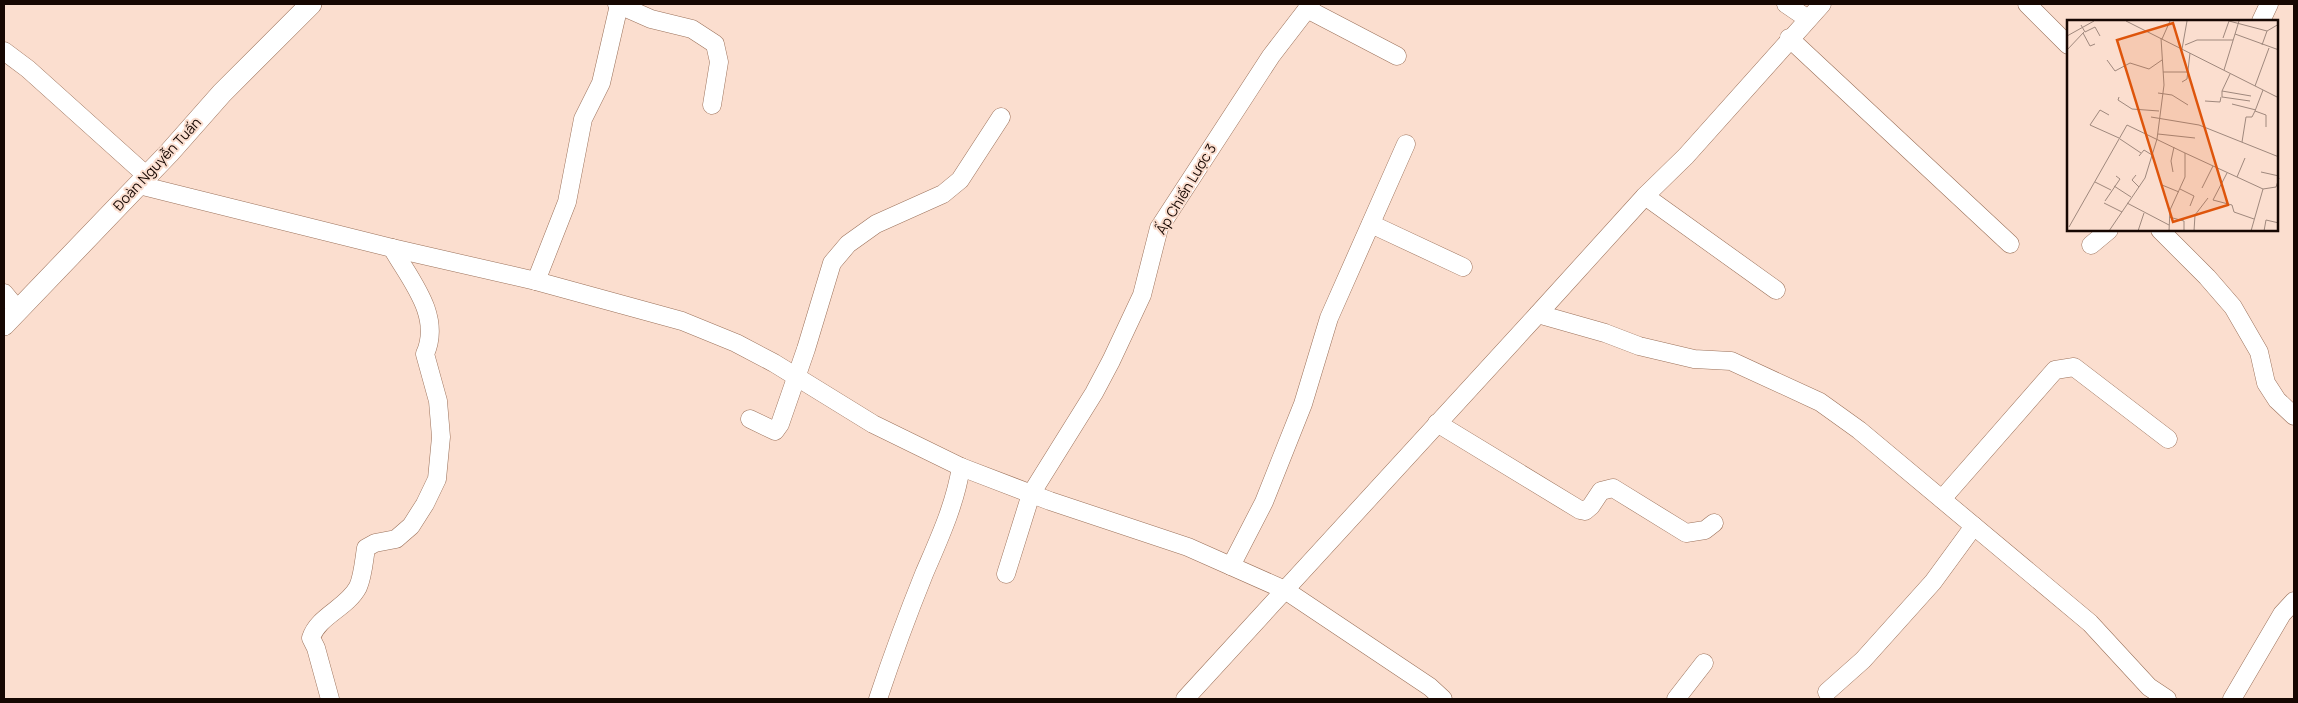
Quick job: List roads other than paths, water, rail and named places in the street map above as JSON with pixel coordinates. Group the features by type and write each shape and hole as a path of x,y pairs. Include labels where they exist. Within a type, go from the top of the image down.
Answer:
{"main road":[{"name":"Đoàn Nguyễn Tuấn","path":"11,317 143,180 222,93 311,4"}],"street":[{"path":"536,281 567,202 583,119 601,83 618,4 651,19 692,29 715,44 719,62 712,106"},
{"path":"1786,4 1808,19"},
{"path":"1184,699 1645,196 1686,156 1789,38 1822,4"},
{"path":"2027,4 2067,44"},
{"path":"2261,20 2269,4"},
{"path":"1315,11 1397,56"},
{"name":"Ấp Chiến Lược 3","path":"1006,574 1031,494 1111,361 1128,320 1142,295 1159,228 1271,56 1315,11"},
{"path":"1789,38 2010,244"},
{"path":"4,51 143,180 392,248 536,281 682,321 736,343 796,376 873,424 961,466 1031,494 1188,547 1285,590 1430,687 1443,699"},
{"path":"750,420 775,431 780,424 806,349 832,262 848,244 876,224 943,194 960,180 1001,116"},
{"path":"1231,566 1264,502 1303,404 1329,318 1406,144"},
{"path":"1645,196 1776,290"},
{"path":"1371,224 1463,267"},
{"path":"2091,245 2108,231"},
{"path":"2161,231 2207,276 2233,307 2259,352 2266,383 2277,400 2294,416"},
{"path":"330,699 316,648 311,638 314,629 347,601 358,586 366,548 375,543 396,540 410,526 425,504 437,479 440,437 438,401 425,354 430,342 431,328 428,313 392,248"},
{"path":"4,293 11,317"},
{"path":"1538,314 1605,333 1638,346 1694,359 1731,361 1820,402 1859,430 2090,623 2149,687 2167,699"},
{"path":"1942,500 2055,370 2060,368 2074,367 2168,439"},
{"path":"1437,423 1580,510 1585,511 1591,506 1601,491 1613,488 1686,533 1705,530 1714,523"},
{"path":"878,699 897,642 945,526 958,488 961,466"},
{"path":"1828,692 1863,660 1933,582 1974,526"},
{"path":"2232,699 2282,614 2294,602"},
{"path":"1676,699 1704,663"}]}
